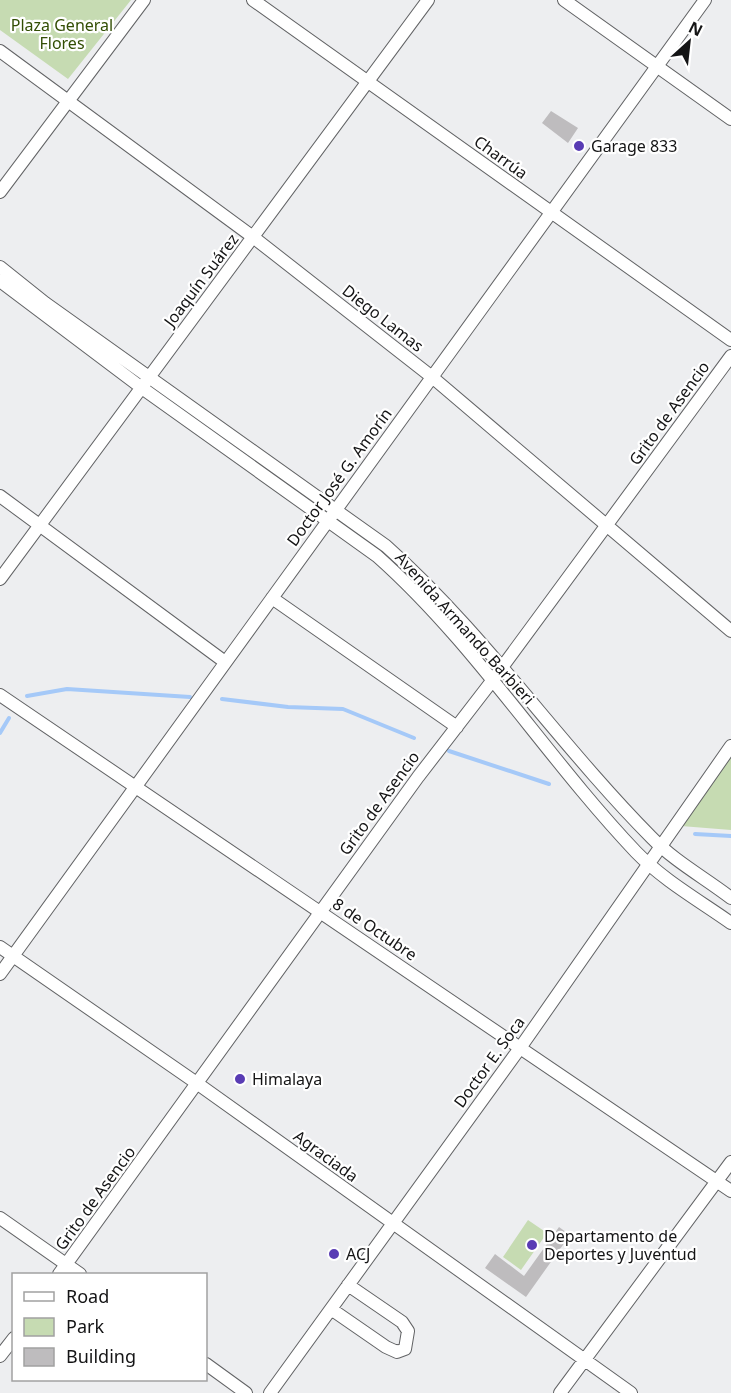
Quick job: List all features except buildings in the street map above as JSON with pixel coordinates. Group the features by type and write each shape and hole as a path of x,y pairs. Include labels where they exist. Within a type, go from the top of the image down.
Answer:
{"street":[{"path":"0,192 144,0"},
{"name":"Charrúa","path":"253,0 731,340"},
{"name":"Joaquín Suárez","path":"0,579 428,0"},
{"path":"564,0 731,119"},
{"name":"Doctor José G. Amorín","path":"0,974 705,0"},
{"name":"Diego Lamas","path":"0,51 253,237 432,377 731,631"},
{"name":"Avenida Armando Barbieri","path":"0,267 19,284 336,510 409,567 660,846 731,898"},
{"name":"Avenida Armando Barbieri","path":"0,281 142,388 378,556 399,575 648,863 731,923"},
{"name":"Grito de Asencio","path":"63,1270 320,911 731,356"},
{"path":"0,496 225,662"},
{"path":"272,598 457,727"},
{"name":"8 de Octubre","path":"0,695 731,1191"},
{"name":"Doctor E. Soca","path":"270,1393 520,1048 731,746"},
{"name":"Agraciada","path":"0,947 198,1084 631,1393"},
{"path":"560,1393 731,1162"},
{"path":"0,1218 63,1270"},
{"path":"331,1309 386,1347 397,1352 405,1349 408,1331 402,1322 348,1285"},
{"path":"0,1356 12,1341"},
{"path":"207,1365 246,1393"}],"green space":[{"name":"Plaza General Flores","path":"0,0 131,0 68,79 0,30"},
{"path":"731,756 731,830 681,826"},
{"path":"528,1220 547,1233 521,1270 503,1257"}],"waterway":[{"path":"27,696 67,689 190,697"},
{"path":"222,699 288,707 343,709 414,738"},
{"path":"0,733 9,718"},
{"path":"449,751 549,784"},
{"path":"695,834 731,836"}],"place":[{"name":"Garage 833","path":"579,146"},
{"name":"Himalaya","path":"240,1079"},
{"name":"Departamento de Deportes y Juventud","path":"532,1245"},
{"name":"ACJ","path":"334,1254"}]}
